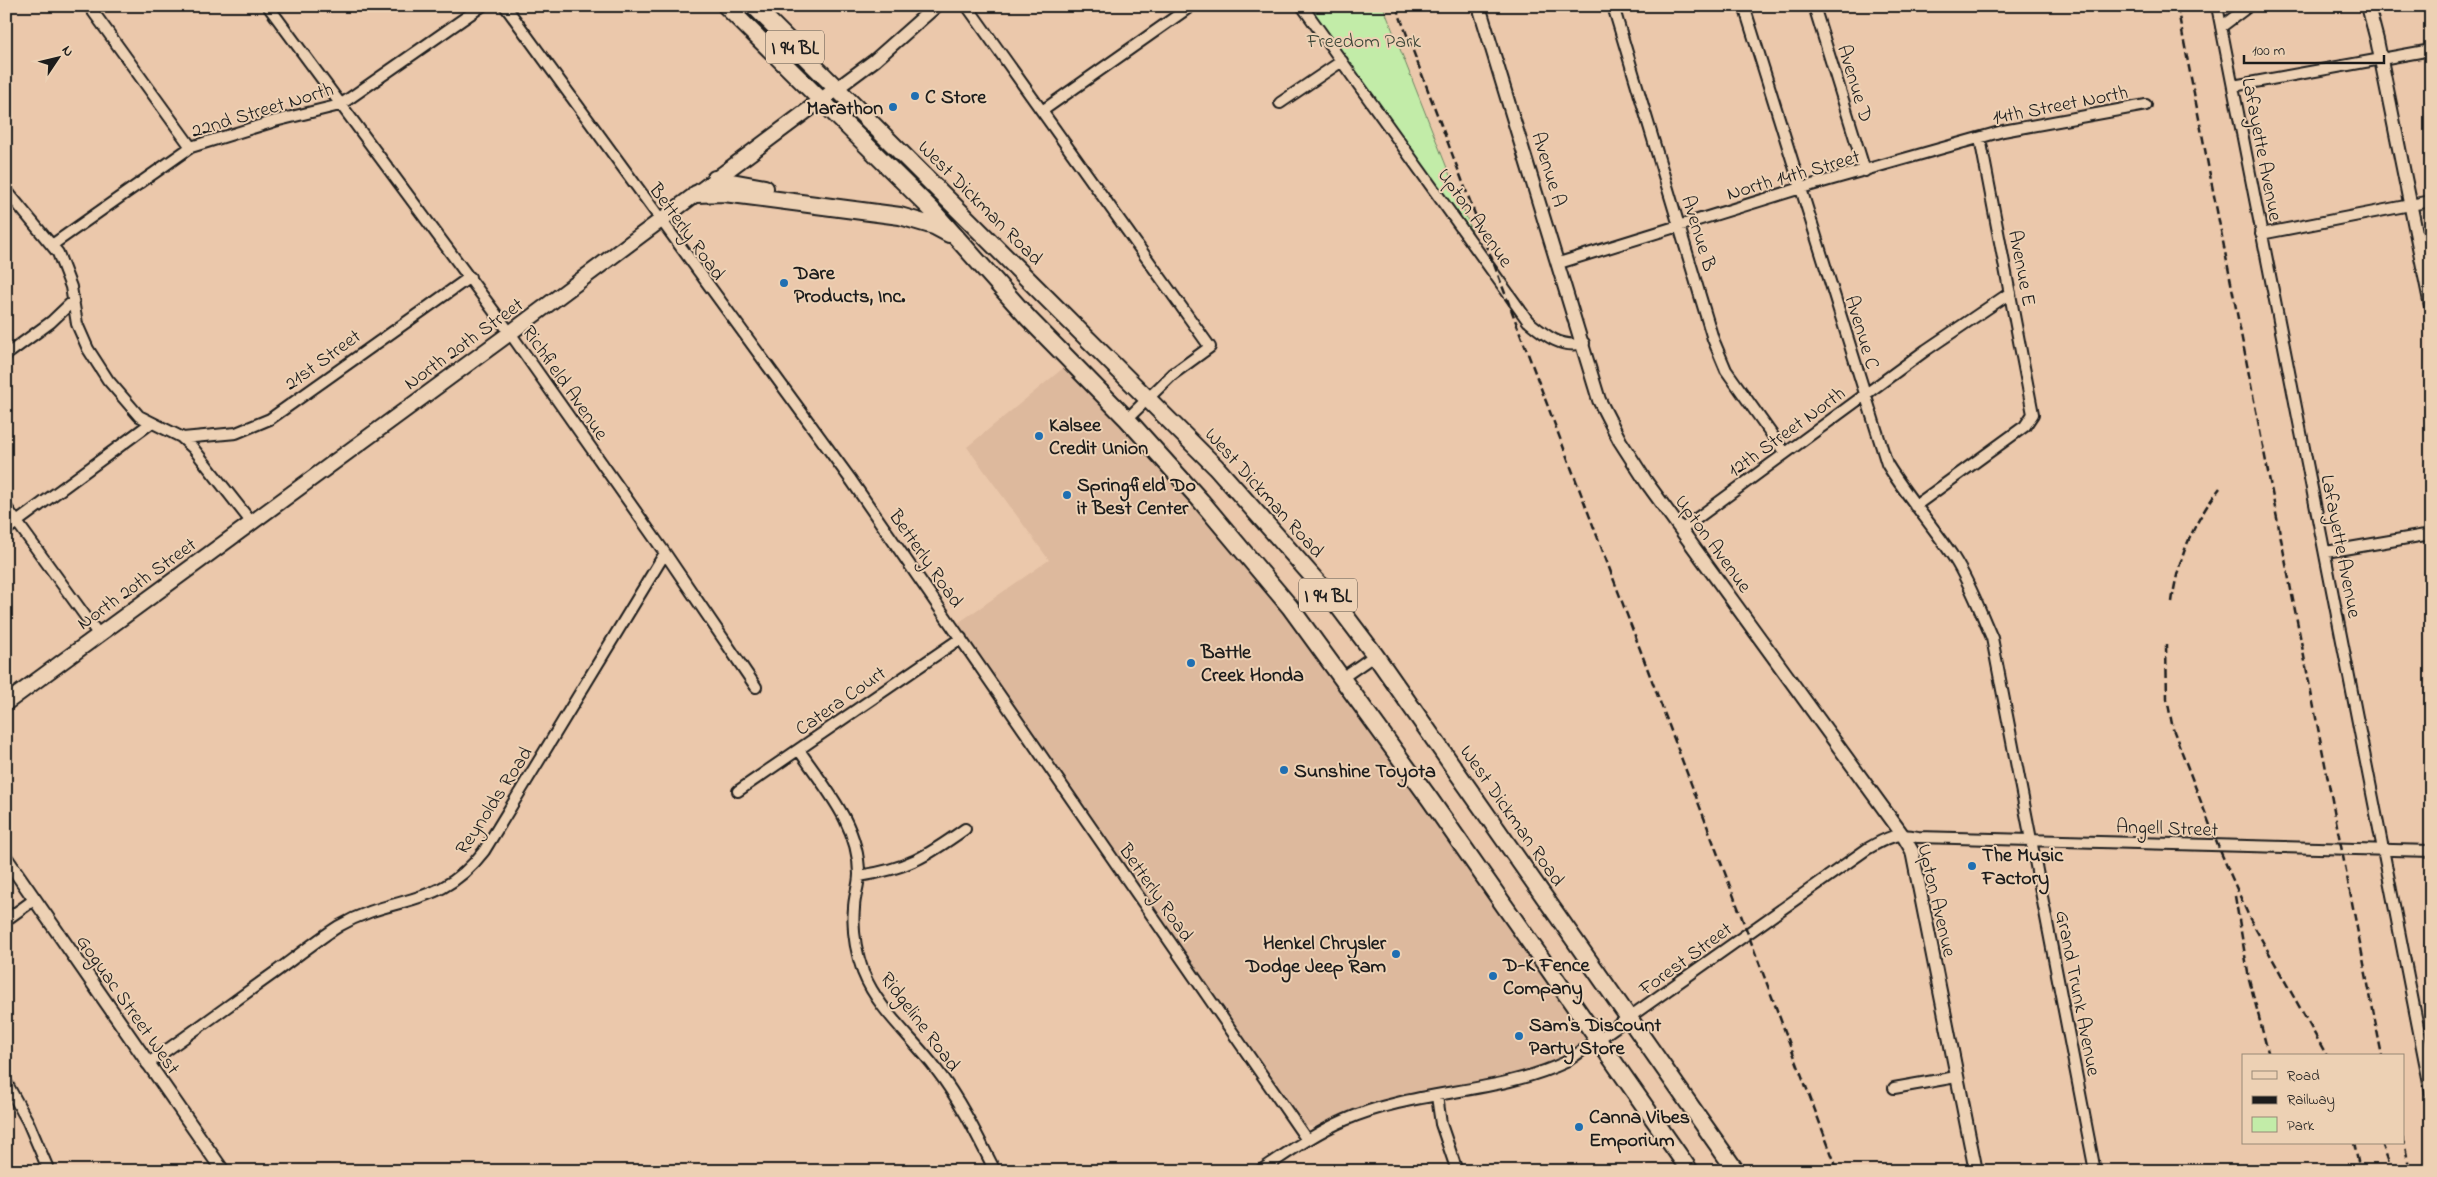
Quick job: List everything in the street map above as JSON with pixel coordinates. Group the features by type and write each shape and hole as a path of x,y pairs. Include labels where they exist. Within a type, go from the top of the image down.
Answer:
{"main road":[{"name":"West Dickman Road","path":"726,6 932,210 1029,319 1126,419 1201,501 1284,600 1430,798 1690,1171"},
{"name":"West Dickman Road","path":"754,6 1149,399 1216,467 1294,554 1375,655 1736,1171"},
{"name":"North 20th Street","path":"6,704 660,222 836,89"},
{"path":"715,179 966,216"},
{"path":"696,194 724,193 900,216 934,226 956,238"}],"street":[{"path":"89,6 191,147"},
{"name":"Richfield Avenue","path":"268,6 470,277 665,553 756,687"},
{"name":"22nd Street North","path":"52,245 191,147 275,121 340,105 482,6"},
{"name":"Betterly Road","path":"505,6 660,222 850,480 1307,1140"},
{"name":"North 20th Street","path":"836,89 875,60 936,6"},
{"path":"967,6 1210,347 1173,374 1126,419"},
{"path":"1042,111 1191,6"},
{"name":"Upton Avenue","path":"1302,6 1528,320 1546,335 1562,344 1573,346 1584,343 1599,400 1620,441 1681,530 1902,834 1912,851 1976,1171"},
{"name":"Avenue A","path":"1480,6 1584,343"},
{"name":"Avenue B","path":"1613,6 1713,339 1726,370 1785,453"},
{"name":"Avenue C","path":"1745,6 1864,396 1887,464 1953,557 1966,579 1994,646"},
{"name":"Avenue D","path":"1814,6 1865,171"},
{"name":"Lafayette Avenue","path":"2216,6 2326,552 2431,1093"},
{"path":"2220,27 2249,6"},
{"path":"2368,6 2431,306"},
{"path":"2232,86 2431,50"},
{"path":"1280,103 1342,61"},
{"name":"14th Street North","path":"1980,138 2050,121 2146,105"},
{"name":"North 14th Street","path":"1559,263 1801,188 1980,138"},
{"name":"Avenue E","path":"1915,506 2031,420 2033,405 1980,138"},
{"path":"6,190 52,245 66,272 77,324 88,349 128,405 139,416 183,438 210,467 252,523"},
{"path":"2261,234 2431,201"},
{"name":"21st Street","path":"183,438 236,433 270,419 470,277"},
{"name":"12th Street North","path":"1681,530 1926,350 2010,293"},
{"path":"6,355 50,322 72,302"},
{"path":"6,530 151,423"},
{"path":"6,507 99,635"},
{"path":"2326,552 2431,534"},
{"name":"Reynolds Road","path":"148,1064 337,928 375,908 414,900 437,892 458,879 474,864 484,851 665,553"},
{"name":"Catera Court","path":"738,791 961,638"},
{"name":"Grand Trunk Avenue","path":"1994,646 2095,1171"},
{"path":"1342,678 1375,655"},
{"name":"Ridgeline Road","path":"799,750 846,820 857,854 859,876 854,908 854,932 864,972 886,1010 922,1050 952,1091 995,1171"},
{"path":"859,876 903,867 925,857 966,829"},
{"name":"Angell Street","path":"1902,834 1918,837 2431,851"},
{"name":"Forest Street","path":"1260,1171 1307,1140 1345,1120 1397,1105 1528,1077 1566,1062 1867,850 1885,839 1902,834"},
{"name":"Goguac Street West","path":"6,858 223,1171"},
{"path":"6,920 35,899"},
{"path":"1894,1088 1956,1077"},
{"path":"6,1082 28,1122 50,1171"},
{"path":"1438,1096 1441,1124 1457,1171"}],"shaded area":[{"path":"1067,365 1218,529 1349,695 1585,1032 1584,1039 1575,1048 1547,1064 1528,1071 1376,1102 1313,1127 1305,1125 958,623 1049,560 967,447"}],"green space":[{"name":"Freedom Park","path":"1303,6 1383,6 1479,249"}],"railway":[{"path":"1396,6 1838,1171"},
{"path":"2177,6 2382,1054"},
{"path":"2172,602 2178,571 2188,542 2202,514 2220,488"},
{"path":"2166,645 2167,699 2173,729 2218,846 2250,919 2326,1054"},
{"path":"2235,896 2249,979 2268,1054"},
{"path":"2404,1142 2410,1171"},
{"path":"2354,1144 2360,1171"},
{"path":"2382,1144 2392,1171"}],"place":[{"name":"C Store","path":"915,96"},
{"name":"Marathon","path":"893,107"},
{"name":"Dare Products, Inc.","path":"784,283"},
{"name":"Kalsee Credit Union","path":"1039,436"},
{"name":"Springfield Do it Best Center","path":"1067,495"},
{"name":"Battle Creek Honda","path":"1191,663"},
{"name":"Sunshine Toyota","path":"1284,770"},
{"name":"The Music Factory","path":"1972,866"},
{"name":"Henkel Chrysler Dodge Jeep Ram","path":"1396,954"},
{"name":"D-K Fence Company","path":"1493,976"},
{"name":"Sam's Discount Party Store","path":"1519,1036"},
{"name":"Canna Vibes Emporium","path":"1579,1127"}]}
